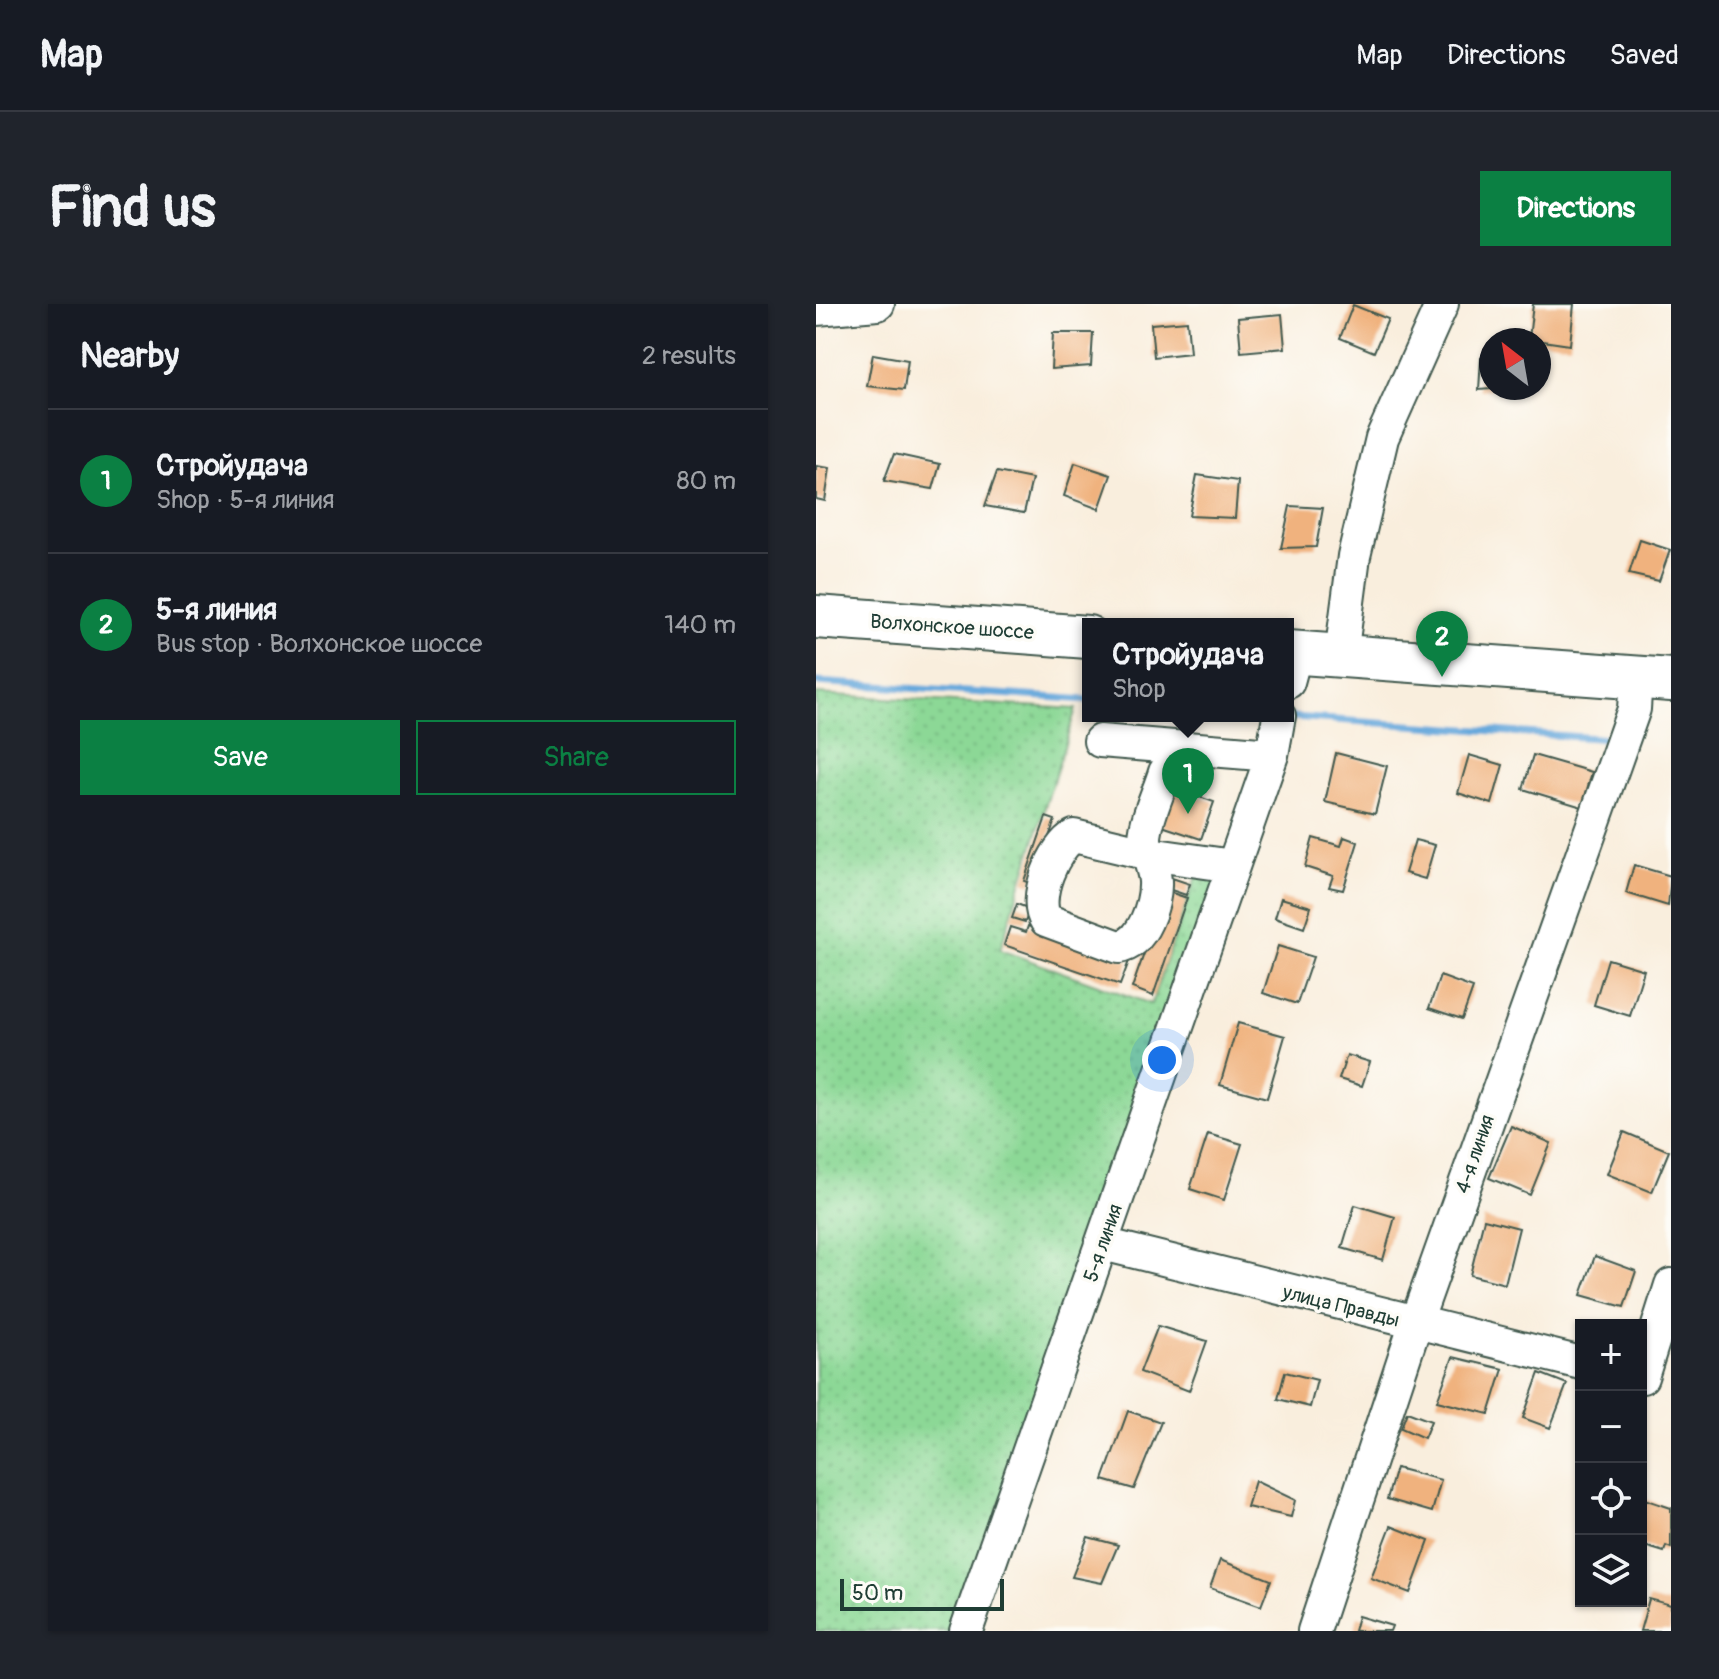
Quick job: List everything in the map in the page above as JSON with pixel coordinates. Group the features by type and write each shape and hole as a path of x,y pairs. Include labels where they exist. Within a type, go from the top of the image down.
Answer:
{"main road":[{"name":"Волхонское шоссе","path":"816,617 1082,637"},
{"path":"1294,662 1341,656 1653,678"}],"street":[{"path":"816,309 878,304"},
{"path":"1341,656 1354,556 1382,438 1442,304"},
{"name":"4-я линия","path":"1314,1631 1415,1325 1634,709 1653,678"},
{"name":"5-я линия","path":"966,1631 1272,755 1278,722"},
{"path":"1100,741 1272,755"},
{"path":"1165,772 1145,838 1149,854 1233,866"},
{"name":"улица Правды","path":"1103,1244 1415,1325 1575,1362"},
{"path":"1647,1361 1671,1285"},
{"path":"1647,1378 1671,1384"}],"green space":[{"path":"816,694 1076,709 1000,950 1151,1004 1197,874 1220,881 955,1631 816,1631"}],"building":[{"path":"1533,304 1574,304 1570,345 1551,342 1551,328 1530,328"},
{"path":"1353,305 1388,319 1374,352 1340,338"},
{"path":"1282,314 1285,348 1241,352 1238,318"},
{"path":"1187,321 1190,353 1154,357 1151,324"},
{"path":"1053,333 1093,333 1091,366 1051,369"},
{"path":"873,354 908,360 904,390 867,386"},
{"path":"894,454 940,464 933,489 884,481"},
{"path":"1075,463 1111,475 1099,509 1064,496"},
{"path":"816,466 830,468 825,501 816,499"},
{"path":"997,472 1032,479 1024,513 985,506"},
{"path":"1197,475 1238,481 1235,518 1189,516"},
{"path":"1290,506 1323,508 1316,547 1281,548"},
{"path":"1640,540 1670,550 1659,581 1629,574"},
{"path":"1336,753 1387,766 1375,814 1325,802"},
{"path":"1469,755 1503,765 1492,804 1458,793"},
{"path":"1533,755 1592,772 1582,807 1523,789"},
{"path":"1174,788 1214,802 1201,839 1162,826"},
{"path":"1046,817 1055,820 1032,884 1024,881"},
{"path":"1344,837 1358,842 1343,890 1329,887 1333,876 1305,867 1313,838 1341,846"},
{"path":"1415,840 1435,845 1425,879 1405,873"},
{"path":"1634,865 1671,876 1668,906 1626,893"},
{"path":"1169,877 1190,884 1186,895 1165,888"},
{"path":"1166,891 1187,898 1153,996 1132,988"},
{"path":"1281,898 1311,907 1304,928 1275,918"},
{"path":"1017,904 1030,909 1025,922 1012,918"},
{"path":"1028,926 1129,961 1120,985 1004,945 1010,927 1026,932"},
{"path":"1278,946 1313,957 1297,1004 1263,993"},
{"path":"1608,959 1644,970 1630,1016 1594,1005"},
{"path":"1440,976 1473,988 1462,1019 1429,1008"},
{"path":"1238,1023 1285,1036 1267,1098 1220,1085"},
{"path":"1347,1055 1370,1062 1362,1086 1339,1079"},
{"path":"1511,1126 1551,1143 1530,1195 1489,1178"},
{"path":"1624,1132 1669,1151 1652,1192 1607,1174"},
{"path":"1208,1134 1242,1144 1224,1200 1190,1189"},
{"path":"1355,1205 1395,1217 1383,1260 1342,1248"},
{"path":"1484,1219 1519,1228 1505,1284 1470,1275"},
{"path":"1595,1256 1636,1271 1624,1307 1581,1295"},
{"path":"1158,1326 1207,1341 1189,1391 1140,1372"},
{"path":"1453,1357 1503,1369 1489,1414 1437,1401"},
{"path":"1285,1372 1317,1380 1310,1407 1278,1399"},
{"path":"1539,1373 1567,1384 1550,1428 1523,1418"},
{"path":"1128,1411 1161,1422 1134,1489 1103,1480"},
{"path":"1407,1412 1431,1421 1424,1438 1401,1428"},
{"path":"1396,1468 1441,1480 1432,1512 1387,1499"},
{"path":"1255,1481 1295,1500 1291,1517 1247,1507"},
{"path":"1647,1500 1671,1508 1671,1548 1666,1546 1664,1552 1647,1547"},
{"path":"1391,1526 1429,1541 1410,1593 1371,1578"},
{"path":"1088,1537 1118,1545 1102,1583 1072,1577"},
{"path":"1220,1560 1271,1580 1261,1606 1210,1588"},
{"path":"1649,1599 1671,1605 1670,1631 1640,1631"},
{"path":"1358,1616 1392,1626 1390,1631 1354,1631"}],"waterway":[{"path":"816,682 1082,700"},
{"path":"1294,717 1611,739"}],"place":[{"name":"5-я линия","path":"1442,677"},
{"name":"Стройудача","path":"1188,814"}]}
